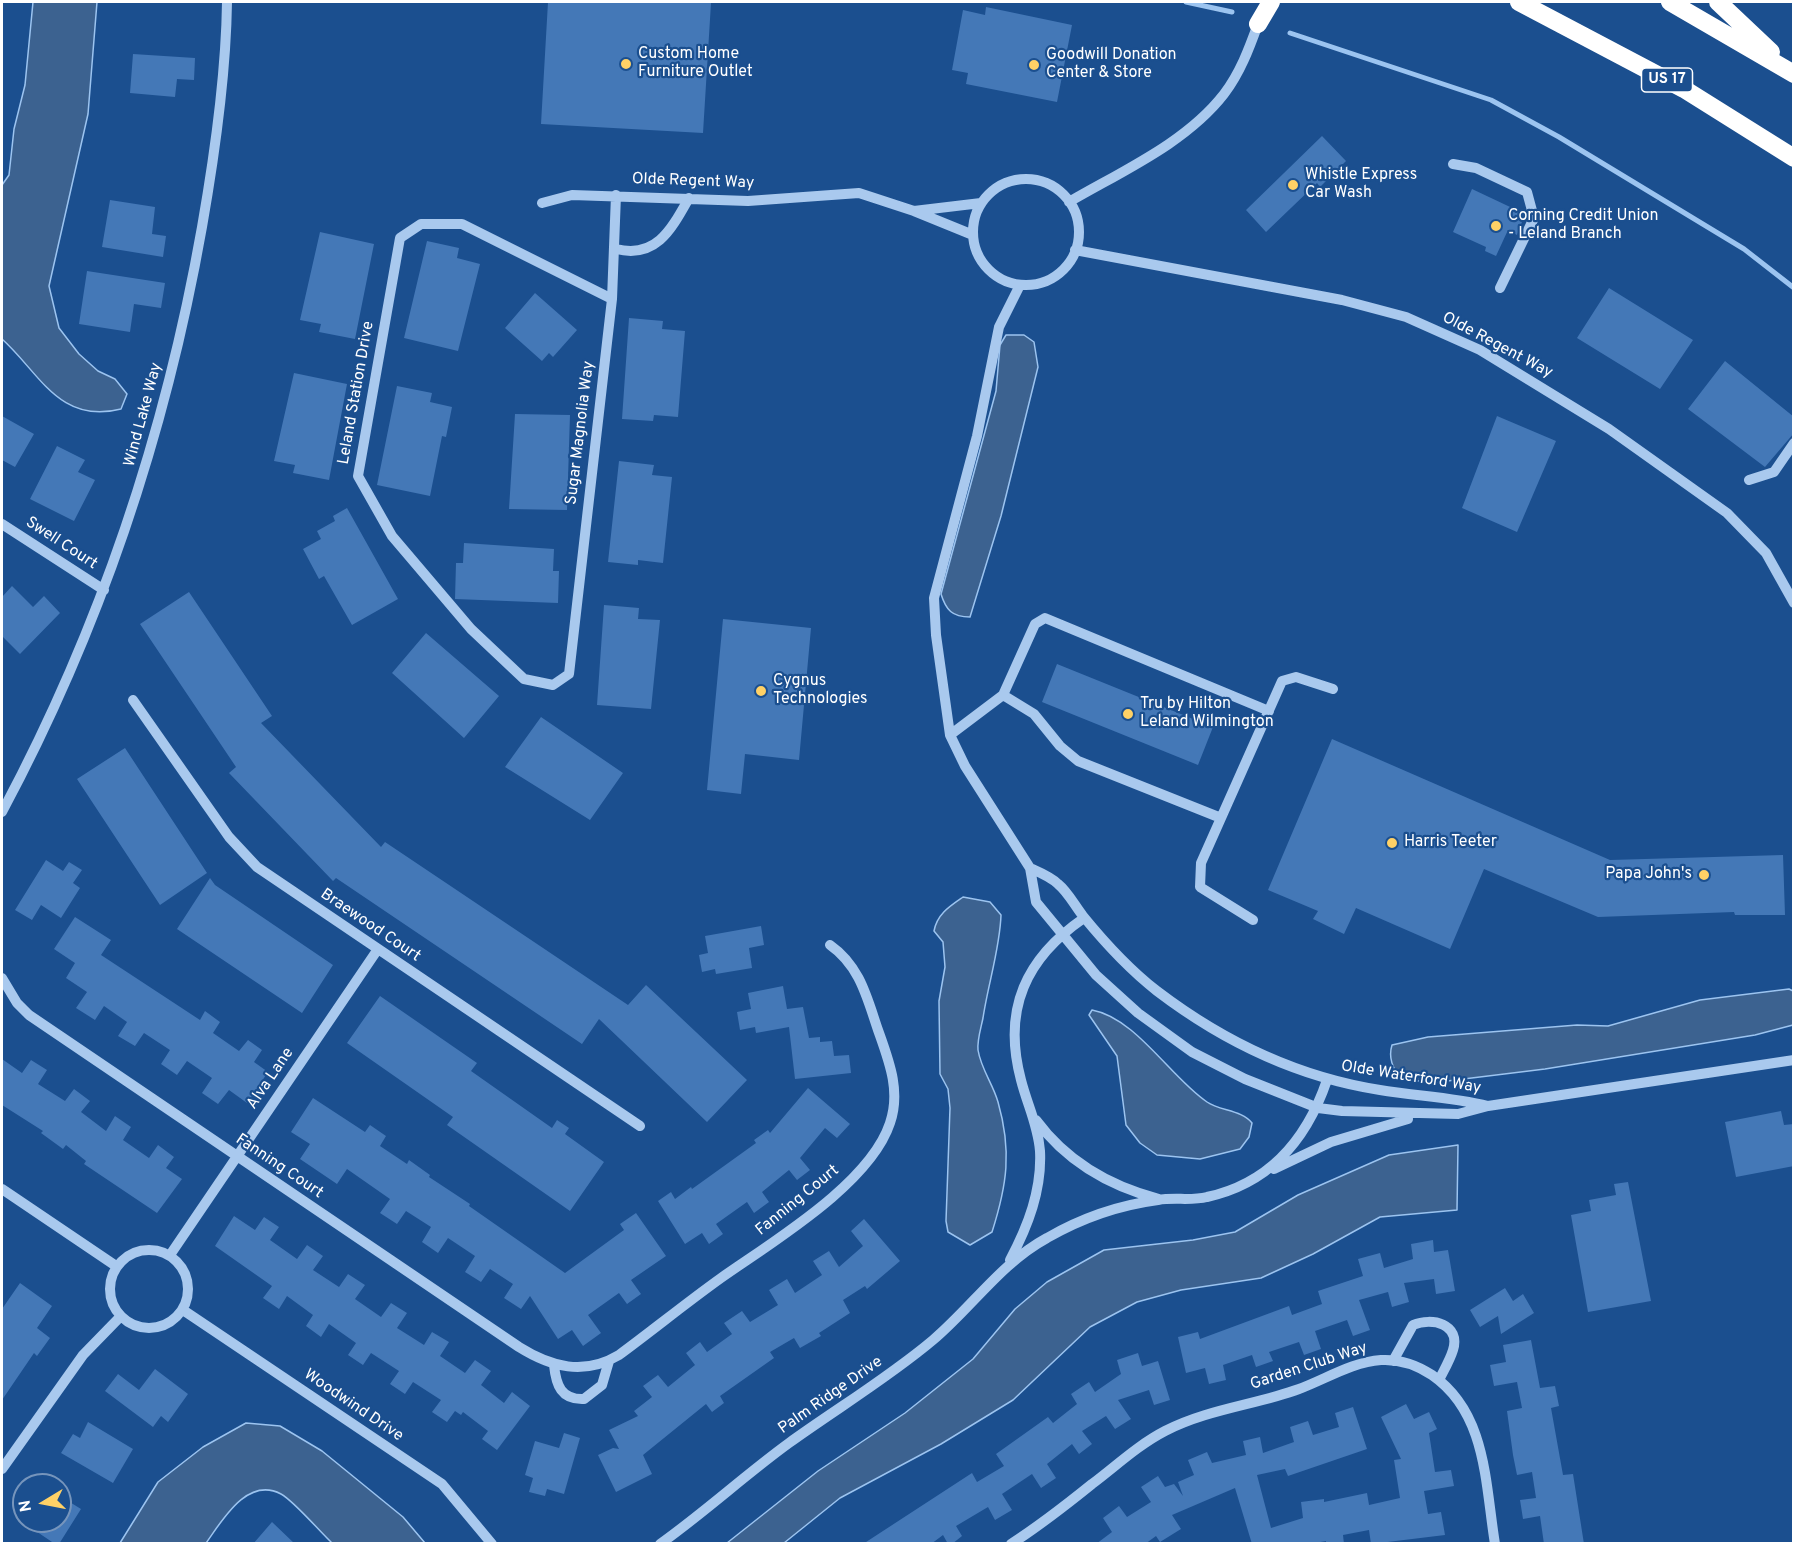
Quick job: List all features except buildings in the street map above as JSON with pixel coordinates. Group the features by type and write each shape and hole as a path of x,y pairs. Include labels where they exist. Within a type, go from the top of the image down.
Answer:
{"highway":[{"path":"1258,24 1263,2"},
{"path":"1258,24 1271,2"},
{"name":"US 17","path":"1519,2 1684,89 1794,158"},
{"path":"1670,2 1794,74"},
{"path":"1718,2 1794,74"}],"street":[{"name":"Wind Lake Way","path":"2,812 47,722 104,590 148,460 183,327 214,153 227,2"},
{"path":"1069,202 1165,145 1206,113 1237,74 1258,24"},
{"path":"1453,164 1476,168 1527,192 1534,218 1500,288"},
{"path":"1021,179 1040,180 1056,188 1069,202 1076,214 1079,232 1075,250 1068,264 1055,276 1038,284 1020,285 997,277 984,264 973,241 973,222 981,203 993,189 1021,179"},
{"name":"Olde Regent Way","path":"542,203 572,195 748,201 858,193 914,211 974,235"},
{"name":"Sugar Magnolia Way","path":"569,674 612,299 616,249 616,195"},
{"path":"616,249 633,253 654,246 675,222 689,198"},
{"name":"Olde Regent Way","path":"914,211 981,203"},
{"name":"Leland Station Drive","path":"569,674 553,685 524,679 471,629 392,536 358,476 400,238 421,224 462,224 612,299"},
{"name":"Olde Regent Way","path":"1075,250 1170,270 1342,300 1406,318 1480,350 1609,429 1720,507 1766,553 1794,603"},
{"path":"1020,285 999,327 977,436 934,598 936,635 950,735 965,766 1030,868"},
{"path":"1749,480 1774,472 1794,443"},
{"name":"Swell Court","path":"2,524 104,590"},
{"path":"950,735 1003,694 1035,624 1045,618 1269,711"},
{"path":"1253,920 1200,887 1201,863 1282,681 1296,677 1333,689"},
{"path":"1003,694 1034,714 1060,746 1078,761 1221,818"},
{"name":"Braewood Court","path":"133,700 242,853 275,880 639,1126"},
{"name":"Olde Waterford Way","path":"1030,868 1058,883 1084,918 1141,978 1199,1020 1279,1064 1328,1080 1404,1094 1460,1099 1488,1106"},
{"name":"Olde Waterford Way","path":"1030,868 1036,902 1060,934 1117,996 1192,1052 1245,1079 1318,1108 1369,1114 1458,1114 1488,1106 1794,1060"},
{"name":"Palm Ridge Drive","path":"1009,1263 1029,1221 1037,1190 1040,1152 1035,1117 1018,1067 1016,1018 1019,999 1030,970 1060,934 1084,918"},
{"name":"Fanning Court","path":"2,978 11,996 29,1015 519,1347 554,1365 578,1368 609,1361 826,1202 861,1167 884,1136 894,1106 894,1079 861,980 852,965 830,945"},
{"name":"Alva Lane","path":"170,1255 378,949"},
{"name":"Palm Ridge Drive","path":"660,1544 786,1445 915,1354 967,1308 1009,1263 1048,1238 1109,1211 1160,1199 1207,1197 1268,1171 1309,1124 1318,1108 1328,1080"},
{"path":"1268,1171 1331,1142 1426,1115"},
{"path":"1035,1117 1057,1145 1084,1167 1125,1189 1160,1199"},
{"path":"2,1189 116,1266"},
{"path":"151,1249 170,1255 181,1265 187,1277 188,1297 183,1310 175,1318 156,1328 143,1328 120,1317 111,1299 111,1279 116,1266 135,1252 151,1249"},
{"name":"Woodwind Drive","path":"183,1310 442,1484 492,1544"},
{"path":"2,1469 83,1354 120,1317"},
{"path":"1393,1361 1413,1325 1427,1320 1442,1323 1452,1334 1454,1349 1439,1380"},
{"path":"554,1365 556,1379 563,1393 569,1398 584,1399 602,1386 609,1361"},
{"name":"Garden Club Way","path":"1011,1544 1130,1453 1174,1427 1216,1410 1298,1389 1352,1366 1367,1362 1393,1361 1424,1369 1439,1380 1465,1407 1475,1432 1495,1544"}],"water":[{"path":"33,2 97,2 88,114 49,286 59,328 79,354 98,371 115,379 127,394 121,409 100,412 81,409 66,403 40,380 2,339 2,185 9,175 14,129 25,85"},
{"path":"1006,335 1024,335 1034,342 1038,367 1001,516 970,617 964,617 951,612 941,594 996,391 1000,345"},
{"path":"963,897 990,902 1001,915 978,1046 982,1064 998,1102 1006,1152 1004,1183 992,1232 970,1245 948,1232 946,1221 950,1108 948,1089 940,1074 939,1001 945,967 943,942 934,931 941,915"},
{"path":"1789,989 1793,991 1793,1025 1755,1035 1545,1069 1431,1083 1400,1078 1391,1059 1392,1045 1428,1037 1577,1025 1608,1026 1700,1000"},
{"path":"1092,1010 1108,1015 1138,1036 1207,1102 1248,1119 1252,1123 1249,1137 1240,1149 1200,1159 1157,1155 1140,1143 1126,1125 1117,1056 1089,1015"},
{"path":"1458,1145 1457,1210 1380,1217 1313,1254 1261,1278 1181,1290 1137,1302 1090,1327 1013,1400 941,1444 840,1498 784,1543 727,1543 818,1471 905,1413 973,1359 1015,1309 1047,1282 1104,1250 1193,1240 1235,1232 1298,1195 1389,1155"},
{"path":"246,1423 280,1426 322,1451 403,1517 425,1543 332,1543 286,1498 269,1490 257,1491 237,1504 206,1543 120,1543 158,1482 203,1447"}],"waterway":[{"path":"1186,2 1232,12"},
{"path":"1290,33 1491,100 1559,137 1744,249 1794,288"}],"place":[{"name":"Custom Home Furniture Outlet","path":"626,64"},
{"name":"Goodwill Donation Center & Store","path":"1034,65"},
{"name":"Whistle Express Car Wash","path":"1293,185"},
{"name":"Corning Credit Union - Leland Branch","path":"1496,226"},
{"name":"Cygnus Technologies","path":"761,691"},
{"name":"Tru by Hilton Leland Wilmington","path":"1128,714"},
{"name":"Harris Teeter","path":"1392,843"},
{"name":"Papa John's","path":"1704,875"}]}
